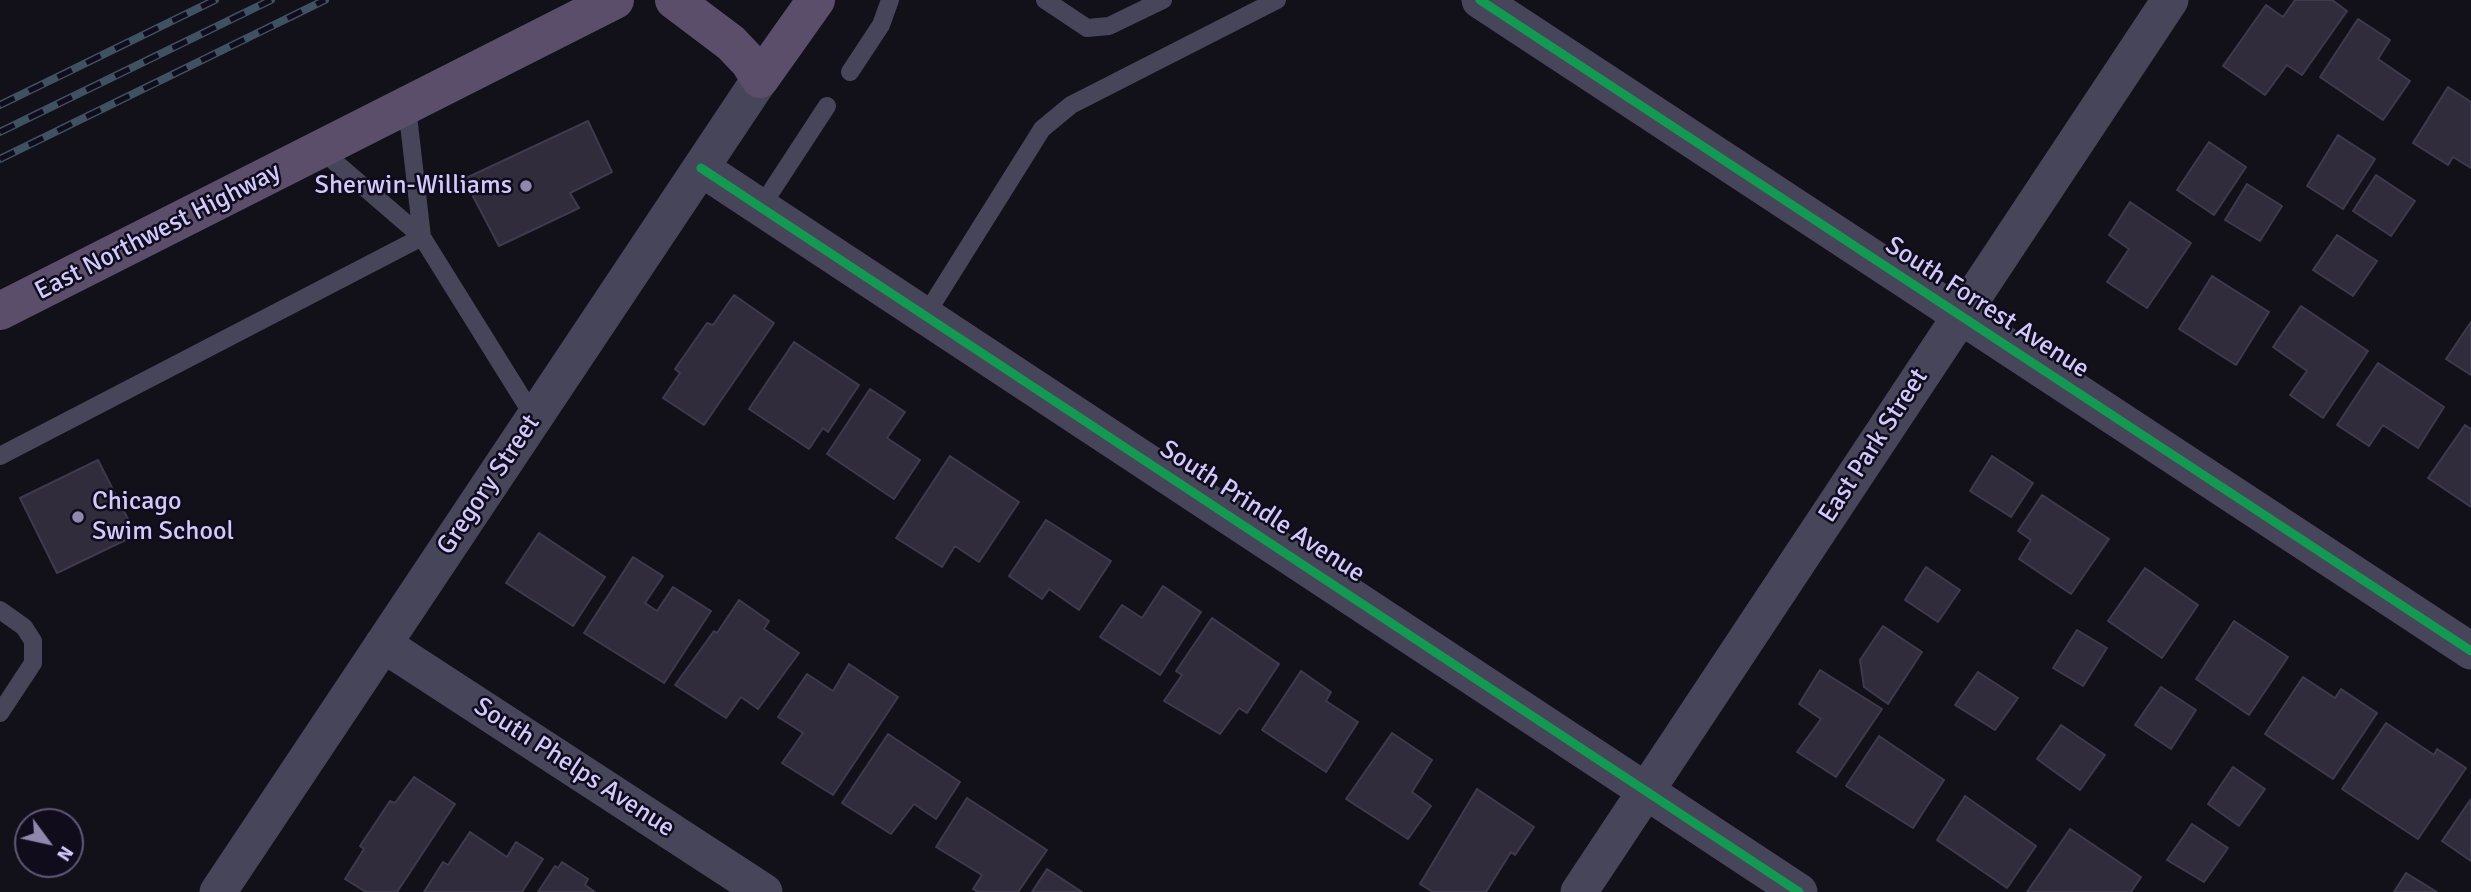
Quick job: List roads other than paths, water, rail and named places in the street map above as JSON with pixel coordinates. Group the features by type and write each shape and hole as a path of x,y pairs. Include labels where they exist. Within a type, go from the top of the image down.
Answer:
{"main road":[{"name":"East Northwest Highway","path":"0,311 615,0"},
{"path":"674,0 731,43 760,79 816,0"}],"street":[{"name":"South Forrest Avenue","path":"1480,0 2471,651"},
{"name":"East Park Street","path":"1579,892 2171,0"},
{"name":"Gregory Street","path":"218,892 760,79"},
{"name":"South Prindle Avenue","path":"701,168 1799,892"},
{"name":"South Phelps Avenue","path":"383,644 764,892"}],"lane":[{"path":"850,72 881,25 890,0"},
{"path":"1045,0 1087,27 1109,26 1163,0"},
{"path":"925,316 1042,129 1071,105 1276,0"},
{"path":"761,207 827,106"},
{"path":"407,107 422,237"},
{"path":"321,150 422,237 534,417"},
{"path":"0,456 422,237"},
{"path":"0,610 24,627 33,641 33,663 0,713"}],"railway":[{"path":"0,105 215,0"},
{"path":"0,132 271,0"},
{"path":"0,159 325,0"}],"place":[{"name":"Sherwin-Williams","path":"526,186"},
{"name":"Chicago Swim School","path":"78,517"}]}
